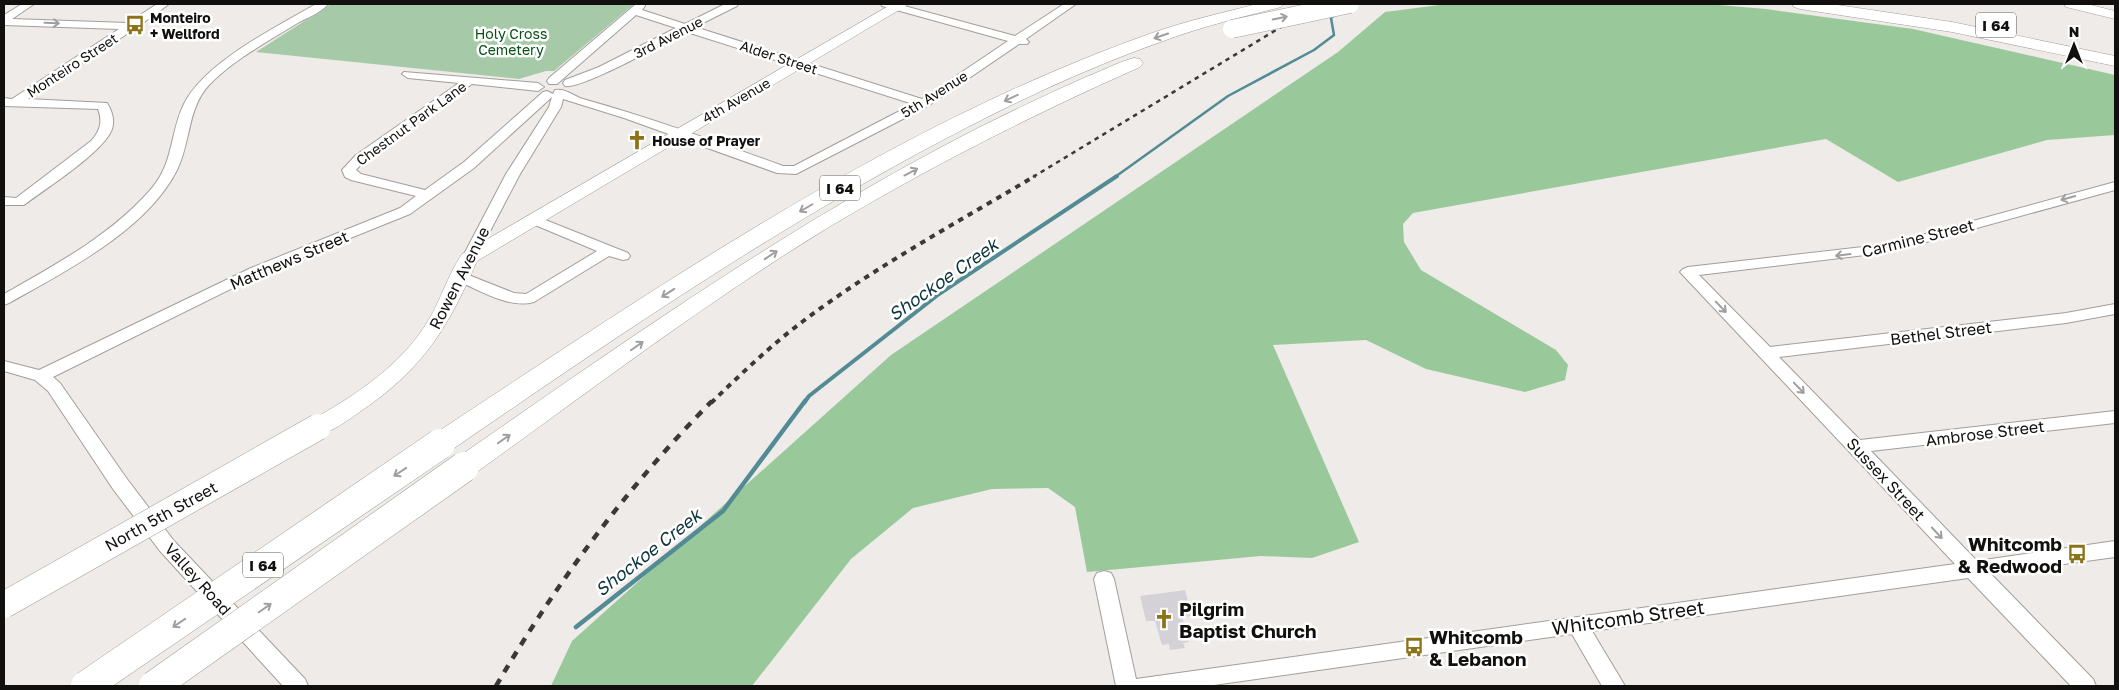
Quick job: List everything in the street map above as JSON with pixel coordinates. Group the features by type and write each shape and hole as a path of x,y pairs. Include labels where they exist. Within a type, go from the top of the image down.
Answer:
{"highway":[{"name":"I 64","path":"86,686 573,355 735,250 901,154 1006,100 1091,62 1161,36 1275,4"},
{"name":"I 64","path":"154,686 668,324 779,250 907,174 1065,93 1167,49 1232,29 1350,4"},
{"name":"I 64","path":"1800,4 1952,27 2115,61"},
{"name":"I 64","path":"1877,4 1920,10 2115,48"},
{"path":"1952,27 2115,66"}],"main road":[{"path":"2071,4 2115,15"},
{"path":"2111,4 2115,5"},
{"name":"4th Avenue","path":"465,267 533,219 895,5"},
{"name":"Rowen Avenue","path":"318,427 369,394 412,356 430,334 444,312 465,267"},
{"name":"North 5th Street","path":"4,605 318,427"}],"street":[{"path":"4,20 29,4"},
{"name":"Monteiro Street","path":"4,110 9,102 164,4"},
{"path":"4,300 107,236 128,219 152,196 170,171 176,160 185,113 194,95 206,81 250,49 323,4"},
{"name":"3rd Avenue","path":"557,90 594,76 603,69 733,4"},
{"name":"5th Avenue","path":"679,133 782,170 789,171 803,168 924,103 1071,4"},
{"path":"895,5 1030,44"},
{"path":"557,90 553,80 638,8"},
{"name":"Alder Street","path":"638,8 686,27 924,103"},
{"path":"4,20 132,26"},
{"name":"Rowen Avenue","path":"465,267 491,215 545,120 555,107 557,90 578,65 580,58"},
{"path":"408,74 557,90 575,100 626,114 679,133"},
{"name":"Chestnut Park Lane","path":"427,196 356,177 350,174 349,170 356,161 405,124 438,104 470,80"},
{"name":"Matthews Street","path":"41,376 256,271 394,216 427,196 469,164 520,119 557,90"},
{"path":"4,201 19,202 96,144 106,132 108,116 103,106 9,102"},
{"name":"Carmine Street","path":"1688,272 1890,248 2115,186"},
{"path":"533,219 623,256"},
{"path":"465,267 512,298 523,300 534,297 608,250"},
{"name":"Sussex Street","path":"1688,272 2085,686"},
{"name":"Bethel Street","path":"1765,353 2066,318 2115,309"},
{"path":"4,366 41,376"},
{"name":"Valley Road","path":"41,376 54,388 120,484 167,546 297,686"},
{"name":"Ambrose Street","path":"1855,447 2115,417"},
{"name":"Whitcomb Street","path":"1142,686 2115,549"},
{"path":"1104,579 1127,686"},
{"path":"1577,624 1614,686"}],"green space":[{"name":"Holy Cross Cemetery","path":"331,4 634,4 554,71 546,71 519,79 256,52"},
{"path":"1447,4 1707,4 1766,9 1913,29 2115,75 2115,135 2047,140 1898,182 1826,139 1413,213 1403,224 1404,242 1421,270 1556,350 1568,365 1565,380 1525,392 1426,369 1366,340 1273,345 1359,542 1312,558 1261,556 1087,572 1075,507 1048,488 992,489 913,508 851,559 752,686 551,686 572,641 891,355 1338,52 1385,12"}],"building":[{"name":"Pilgrim Baptist Church","path":"1185,590 1192,616 1182,617 1189,642 1183,643 1185,648 1170,650 1169,644 1162,645 1155,621 1146,621 1140,596"}],"waterway":[{"name":"Shockoe Creek","path":"1115,177 1228,96 1314,50 1334,35 1331,18 1335,15"},
{"name":"Shockoe Creek","path":"804,403 809,396 939,294 1117,176"},
{"name":"Shockoe Creek","path":"576,627 723,511 805,401"}],"railway":[{"path":"1033,177 1319,4"},
{"path":"711,403 778,341 829,302 916,246 1035,176"},
{"path":"496,686 519,647 595,537 651,467 712,401"}],"place":[{"name":"Monteiro + Wellford","path":"135,25"},
{"name":"House of Prayer","path":"637,140"},
{"name":"Whitcomb & Redwood","path":"2077,554"},
{"name":"Pilgrim Baptist Church","path":"1164,619"},
{"name":"Whitcomb & Lebanon","path":"1414,647"}]}
